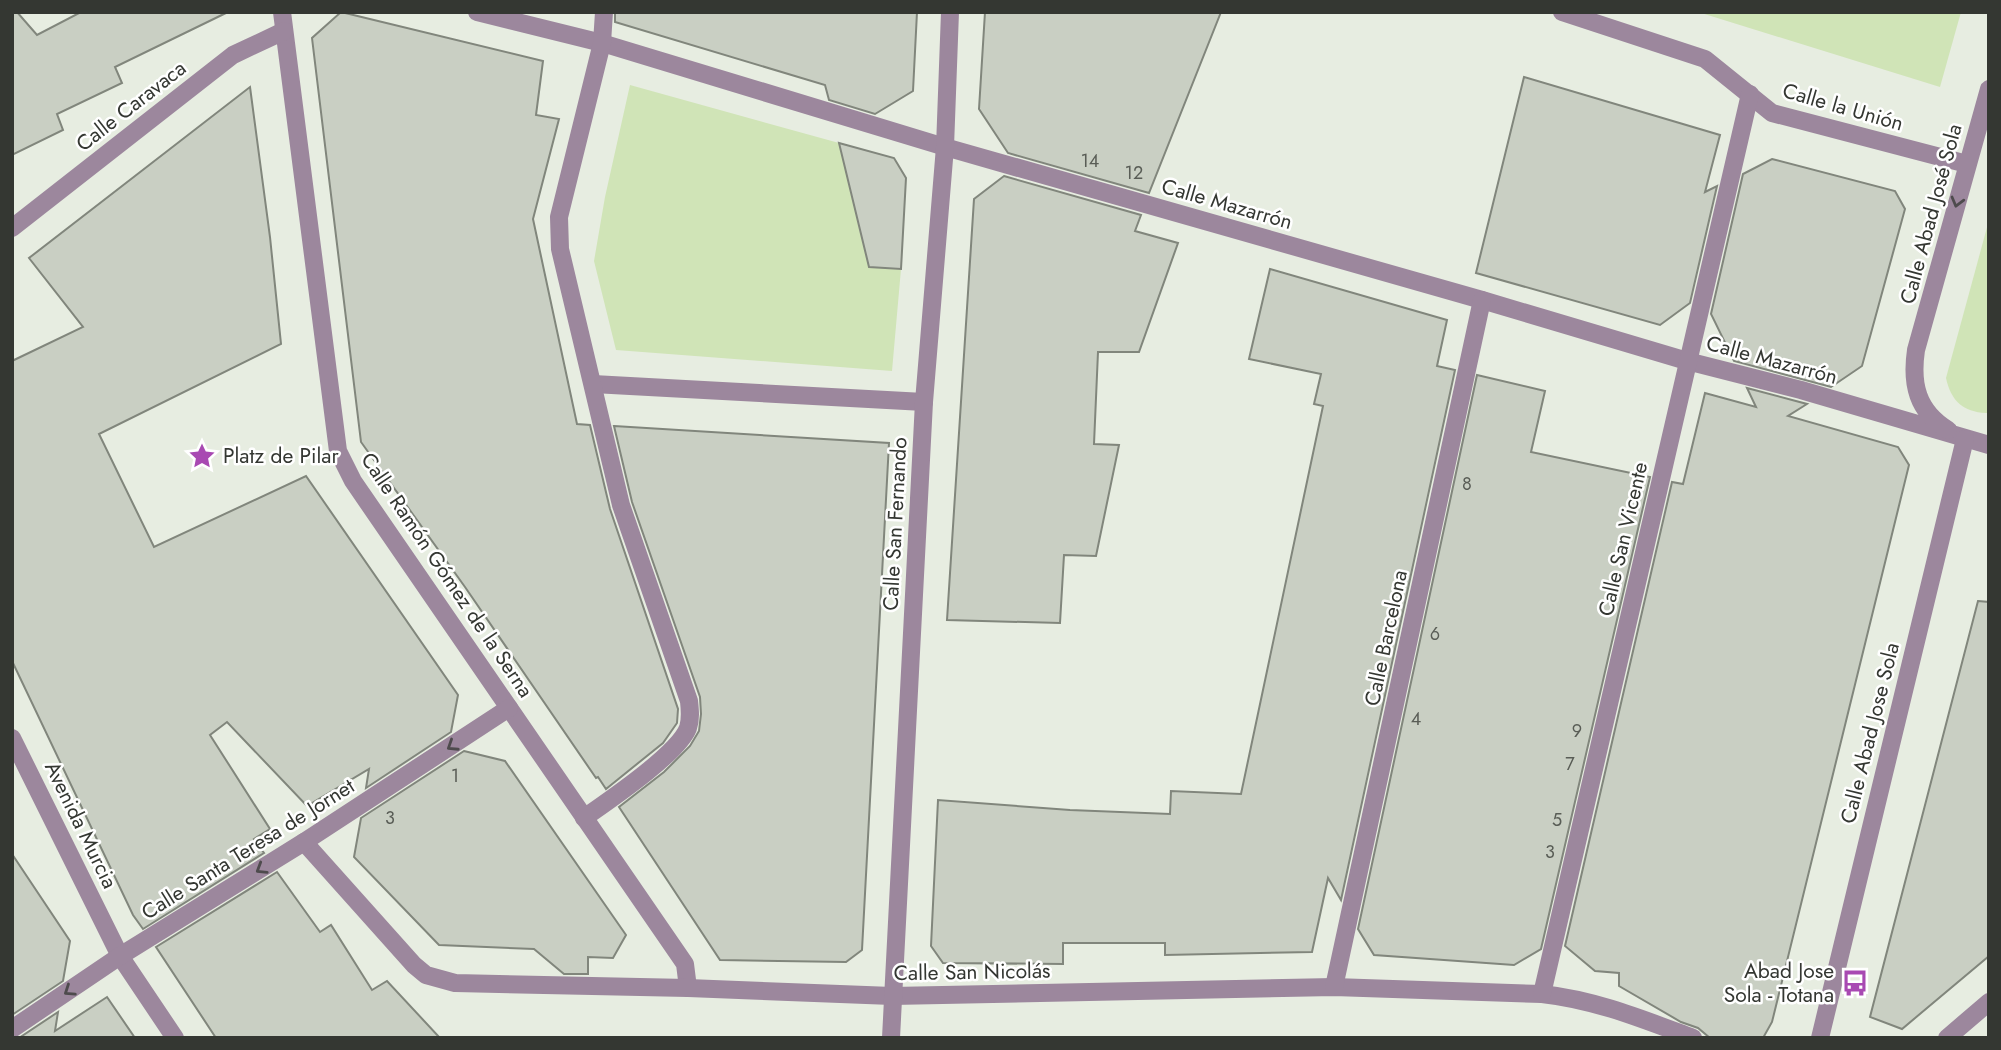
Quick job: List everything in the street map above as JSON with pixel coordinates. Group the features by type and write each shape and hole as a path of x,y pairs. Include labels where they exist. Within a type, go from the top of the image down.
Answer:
{"street":[{"name":"Calle Ramón Gómez de la Serna","path":"282,12 338,451 353,481 685,964 688,988"},
{"name":"Calle Mazarrón","path":"477,12 602,43 944,148 1989,445"},
{"path":"584,818 670,751 683,737 690,717 689,701 621,505 560,249 559,217 602,43 604,12"},
{"name":"Calle San Fernando","path":"891,1038 925,402 944,148 950,12"},
{"name":"Calle la Unión","path":"1562,12 1705,58 1772,113 1967,164"},
{"name":"Calle Caravaca","path":"12,228 233,55 284,31"},
{"name":"Calle Abad José Sola","path":"1965,439 1945,429 1928,414 1917,394 1913,373 1916,350 1989,89"},
{"name":"Calle San Vicente","path":"1542,993 1750,94"},
{"name":"Calle Barcelona","path":"1334,987 1482,299"},
{"path":"593,384 925,402"},
{"path":"1965,439 1989,438"},
{"name":"Calle Abad Jose Sola","path":"1820,1038 1965,439"},
{"name":"Calle Santa Teresa de Jornet","path":"12,1029 120,956 304,842 509,708"},
{"name":"Avenida Murcia","path":"12,738 120,956 175,1038"},
{"name":"Calle San Nicolás","path":"304,842 414,965 426,975 455,983 892,996 1334,987 1542,993 1607,1006 1693,1038"},
{"path":"1947,1038 1989,1002"}],"green space":[{"path":"1698,12 1961,12 1940,87"},
{"path":"630,85 839,143 869,267 901,269 892,371 616,350 594,261"},
{"path":"1989,220 1989,413 1986,413 1959,404 1951,393 1946,378"}],"building":[{"path":"12,12 17,12 37,35 81,12 228,12 115,67 122,83 57,114 63,130 12,155"},
{"path":"341,12 543,61 536,115 559,119 533,219 577,424 590,425 610,509 678,709 677,723 663,743 606,789 361,442 312,38"},
{"path":"615,12 917,12 913,91 875,114 829,100 825,85 615,22"},
{"path":"985,12 1221,12 1149,193 1008,153 979,109"},
{"path":"1524,77 1720,135 1705,192 1717,186 1690,303 1660,325 1476,273"},
{"path":"250,87 281,344 99,434 154,547 306,476 458,695 451,732 366,788 369,769 307,806 227,722 210,735 270,829 254,839 264,853 143,929 133,915 12,661 12,361 83,327 29,258"},
{"path":"839,143 894,158 906,178 901,269 869,267"},
{"path":"1772,159 1895,191 1905,209 1862,366 1831,387 1734,361 1711,314 1743,174"},
{"path":"1004,176 1141,215 1135,231 1178,243 1139,352 1098,352 1094,444 1119,445 1096,556 1064,555 1060,623 947,620 974,199"},
{"path":"1270,269 1447,320 1437,366 1455,370 1341,900 1328,878 1312,952 1165,955 1165,943 1063,943 1063,964 943,963 931,946 938,800 1170,814 1171,791 1241,794 1323,406 1314,404 1321,374 1249,359"},
{"path":"1477,375 1545,391 1531,452 1650,477 1541,949 1514,965 1374,955 1358,929"},
{"path":"1747,388 1807,404 1788,416 1898,447 1909,465 1772,1022 1763,1038 1710,1038 1698,1028 1681,1022 1619,986 1619,973 1595,971 1565,946 1672,482 1683,484 1705,393 1756,407"},
{"path":"614,426 889,443 862,950 846,962 720,960 619,807 664,772 690,746 699,731 701,714 700,697 632,502"},
{"path":"1978,601 1989,602 1989,956 1902,1029 1870,1017"},
{"path":"464,751 505,761 626,935 613,958 588,957 588,974 564,974 534,949 439,945 354,857 361,818"},
{"path":"12,854 70,941 63,981 12,1015"},
{"path":"277,872 320,932 331,925 372,990 387,981 440,1038 216,1038 156,947"},
{"path":"107,997 135,1038 19,1038 58,1012 55,1031"}],"place":[{"name":"Platz de Pilar","path":"202,456"},
{"name":"Abad Jose Sola - Totana","path":"1855,983"}]}
